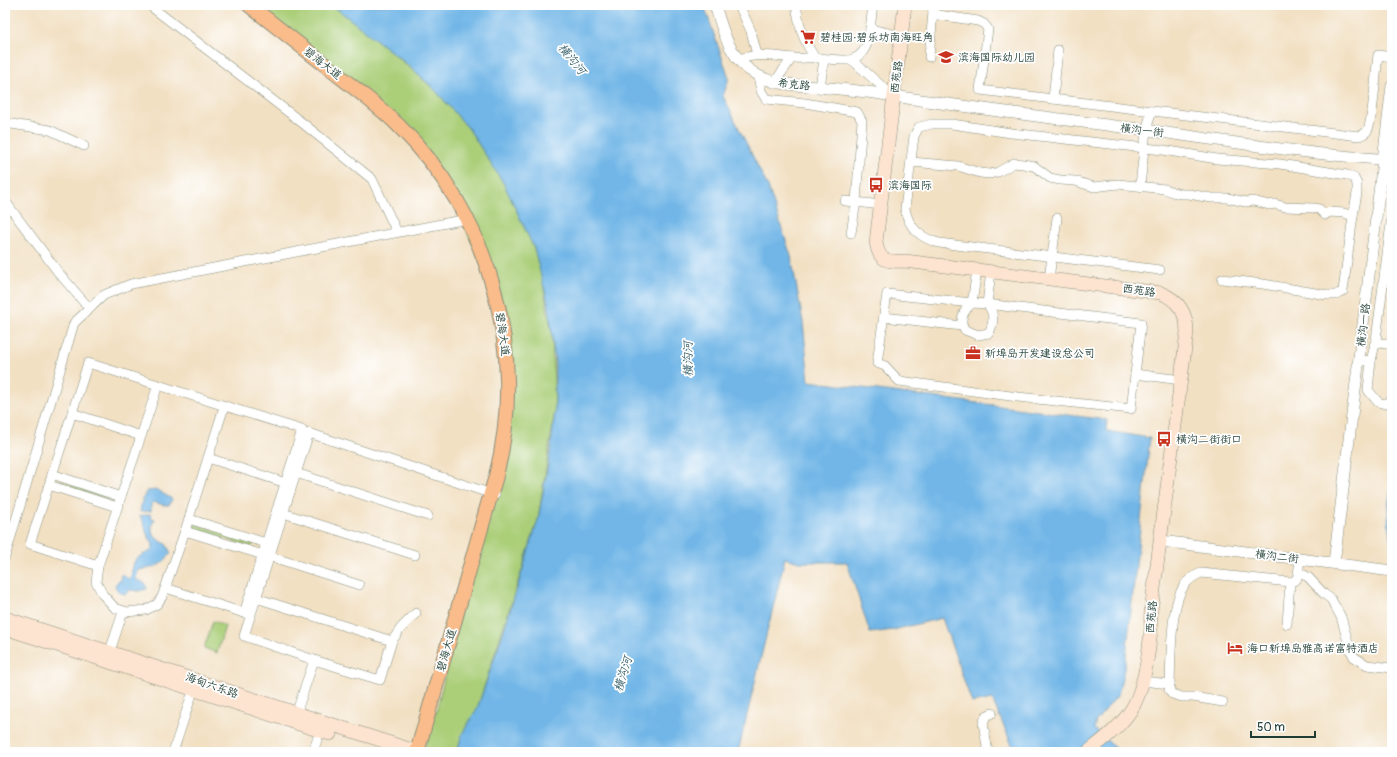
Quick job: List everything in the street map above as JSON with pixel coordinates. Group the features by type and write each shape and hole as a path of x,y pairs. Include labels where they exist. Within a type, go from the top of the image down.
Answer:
{"main road":[{"name":"碧海大道","path":"249,5 356,89 399,126 421,149 454,195 467,219 494,288 500,314 506,357 507,405 504,436 493,494 444,674 436,712 424,752"},
{"name":"碧海大道","path":"256,5 377,100 412,132 433,157 452,183 477,230 489,258 505,317 510,354 511,394 509,435 503,466 493,494 417,752"},
{"name":"西苑路","path":"905,5 876,242 879,255 891,262 905,261 1151,291 1169,296 1179,305 1186,322 1187,332 1161,541 1151,607 1151,630 1142,681 1134,706 1121,723 1088,752"},
{"name":"海甸六东路","path":"5,618 109,656 294,718 417,752"},
{"name":"海甸六东路","path":"5,628 109,656"},
{"name":"海甸六东路","path":"321,726 388,752"}],"street":[{"path":"149,5 372,179 397,232"},
{"name":"希克路","path":"715,5 725,36 733,54 749,70 758,76 774,83 893,96"},
{"path":"739,5 751,31 757,55"},
{"path":"796,5 805,43 819,58 820,87"},
{"path":"852,60 863,52 868,42 873,5"},
{"path":"929,56 932,8"},
{"path":"932,8 938,15 978,21 984,24 988,30 980,90 1359,136 1367,131 1371,120 1378,55 1392,57"},
{"path":"870,29 901,36"},
{"path":"1053,98 1058,50"},
{"path":"737,59 757,55 769,55 792,58 852,60 893,96"},
{"path":"774,83 792,58"},
{"path":"758,76 761,91 766,99 805,103 857,112 862,121 856,202 851,233"},
{"name":"横沟一路","path":"1334,563 1359,360 1388,160 1392,86"},
{"name":"横沟一街","path":"893,96 1239,143 1388,160"},
{"path":"1140,186 1146,130 1152,111"},
{"path":"5,123 50,130 84,146"},
{"path":"1160,270 939,243 921,237 911,225 906,216 905,210 914,136 920,127 932,124 952,124 1011,133 1144,148 1217,159 1280,164 1347,175 1354,178 1357,184 1357,193 1343,291 1336,295 1327,295 1263,284 1222,279"},
{"path":"911,162 958,166 980,173 990,174 998,172 1014,164 1023,164 1034,166 1050,178 1075,181 1094,186 1118,184 1140,186 1165,189 1182,194 1211,198 1233,198 1246,202 1253,201 1269,205 1275,204 1285,207 1313,208 1319,209 1325,215 1329,212 1344,213 1353,216"},
{"path":"5,201 58,272 89,308"},
{"path":"845,201 881,205"},
{"path":"1392,215 1388,277 1371,361 1368,390 1378,402 1385,404 1392,400"},
{"path":"1049,278 1057,218"},
{"path":"5,557 74,323 104,295 131,284 467,219"},
{"path":"962,326 964,311 966,307 972,303 977,270"},
{"path":"884,317 962,326 965,330 978,335 989,333 994,322 994,317 987,304 991,272"},
{"path":"887,294 987,304 1141,323 1131,409 1018,397 899,380 885,366 877,363 887,294"},
{"path":"1374,345 1381,343 1392,345"},
{"path":"1359,360 1371,361"},
{"path":"98,566 30,544 88,363 493,494"},
{"path":"1135,374 1181,380"},
{"path":"158,385 98,566 96,582 103,595 114,608 123,612 146,610 158,604 162,597 189,519 224,407"},
{"path":"72,413 141,436"},
{"path":"166,588 244,613 283,513 296,473 305,432"},
{"path":"305,432 266,543 266,556 256,598 244,636 314,660 380,680 392,641 401,628 416,613"},
{"path":"208,458 286,483"},
{"path":"296,473 428,516"},
{"path":"52,474 121,496"},
{"path":"48,485 117,508"},
{"path":"283,513 415,555"},
{"path":"189,519 266,543"},
{"path":"185,531 359,585"},
{"name":"横沟二街","path":"1161,541 1388,571"},
{"path":"1223,702 1193,697 1182,697 1172,694 1169,690 1175,614 1178,596 1188,580 1201,573 1290,582 1296,580 1300,559"},
{"path":"1298,572 1308,576 1324,594 1331,599 1341,617 1350,649 1354,657 1367,665 1392,668"},
{"path":"1287,624 1290,582"},
{"path":"256,598 392,641"},
{"path":"109,656 123,612"},
{"path":"294,718 314,660"},
{"path":"1142,681 1170,684"},
{"path":"173,752 196,685"},
{"path":"988,752 983,723 986,716 992,713"},
{"path":"313,752 321,726"}],"green space":[{"path":"256,5 332,5 393,53 436,91 469,129 504,184 534,248 542,277 552,335 555,410 538,520 477,709 462,734 457,752 423,752 436,712 511,399 504,312 433,157"},
{"path":"57,480 115,499 114,502 56,483"},
{"path":"195,524 253,543 253,545 251,547 195,529"},
{"path":"213,621 225,626 217,653 204,648"}],"water":[{"name":"横沟河","path":"332,5 704,5 729,78 723,96 768,187 791,256 803,322 809,381 1107,420 1106,431 1150,438 1125,665 1118,695 1096,721 1094,729 1120,752 1066,752 1060,746 1054,752 1015,752 992,699 972,703 942,618 893,630 870,633 847,562 800,562 785,558 738,752 457,752 462,734 477,709 503,633 538,520 551,447 555,410 555,363 549,307 534,248 504,184 469,129 436,91 414,70"},
{"path":"1392,486 1392,552 1388,511"},
{"path":"157,490 172,499 169,505 153,502 151,504 151,511 140,512 143,498 147,491"},
{"path":"150,514 151,518 155,519 152,524 152,532 157,539 166,544 171,553 160,564 138,570 136,580 143,583 147,589 138,591 130,590 125,594 121,593 117,590 115,585 119,580 122,580 120,576 123,574 128,579 131,578 136,559 152,550 153,544 146,532 140,516"}],"place":[{"name":"碧桂园·碧乐坊南海旺角","path":"808,37"},
{"name":"滨海国际幼儿园","path":"946,57"},
{"name":"滨海国际","path":"876,185"},
{"name":"新埠岛开发建设总公司","path":"973,353"},
{"name":"横沟二街街口","path":"1164,439"},
{"name":"海口新埠岛雅高诺富特酒店","path":"1235,648"}]}
